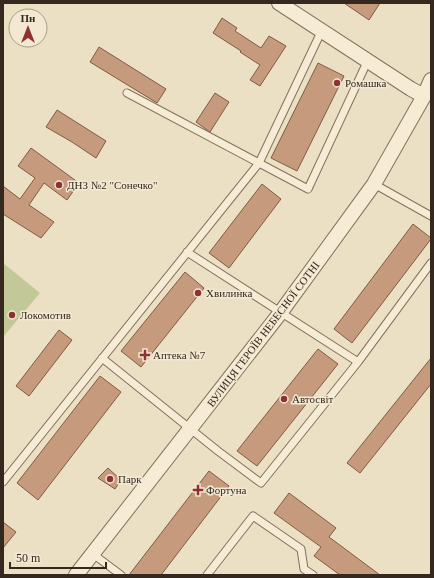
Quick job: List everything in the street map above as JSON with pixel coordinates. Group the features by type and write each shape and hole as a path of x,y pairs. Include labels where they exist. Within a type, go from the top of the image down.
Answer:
{"street":[{"path":"279,3 424,96"},
{"name":"ВУЛИЦЯ ГЕРОЇВ НЕБЕСНОЇ СОТНІ","path":"76,575 281,312 374,184 424,96 431,80"}],"lane":[{"path":"3,482 259,163 322,30"},
{"path":"127,93 308,189 368,60"},
{"path":"374,184 431,216"},
{"path":"187,252 358,362"},
{"path":"102,358 218,451 261,483 358,362 431,263"},
{"path":"208,575 253,516 301,549 304,569 314,575"},
{"path":"93,554 121,575"}],"green space":[{"name":"Локомотив","path":"3,263 40,293 3,337"}],"building":[{"path":"344,3 380,3 369,20"},
{"path":"222,18 237,28 235,31 261,48 269,36 286,46 260,86 250,80 260,65 213,33"},
{"path":"99,47 166,89 157,103 90,62"},
{"path":"318,63 344,76 297,171 271,158"},
{"path":"215,93 229,102 210,132 196,122"},
{"path":"57,110 106,141 96,158 46,127"},
{"path":"31,148 79,183 67,200 44,183 29,205 54,222 41,238 3,214 3,186 20,199 35,178 18,166"},
{"path":"262,184 281,199 229,268 209,253"},
{"path":"413,224 431,239 352,343 334,329"},
{"path":"185,272 204,288 141,367 121,351"},
{"path":"59,330 72,340 29,396 16,386"},
{"path":"318,349 338,364 257,466 237,451"},
{"path":"431,358 431,384 360,473 347,463"},
{"path":"100,376 121,392 38,500 17,483"},
{"name":"Парк","path":"108,468 121,480 115,489 98,478"},
{"path":"209,471 229,486 161,575 129,575"},
{"path":"289,493 336,528 329,537 380,575 340,575 314,556 321,547 274,513"},
{"path":"3,522 16,532 3,548"}],"place":[{"name":"Ромашка","path":"337,83"},
{"name":"ДНЗ №2 \"Сонечко\"","path":"59,185"},
{"name":"Хвилинка","path":"198,293"},
{"name":"Локомотив","path":"12,315"},
{"name":"Аптека №7","path":"145,355"},
{"name":"Автосвіт","path":"284,399"},
{"name":"Парк","path":"110,479"},
{"name":"Фортуна","path":"198,490"}]}
